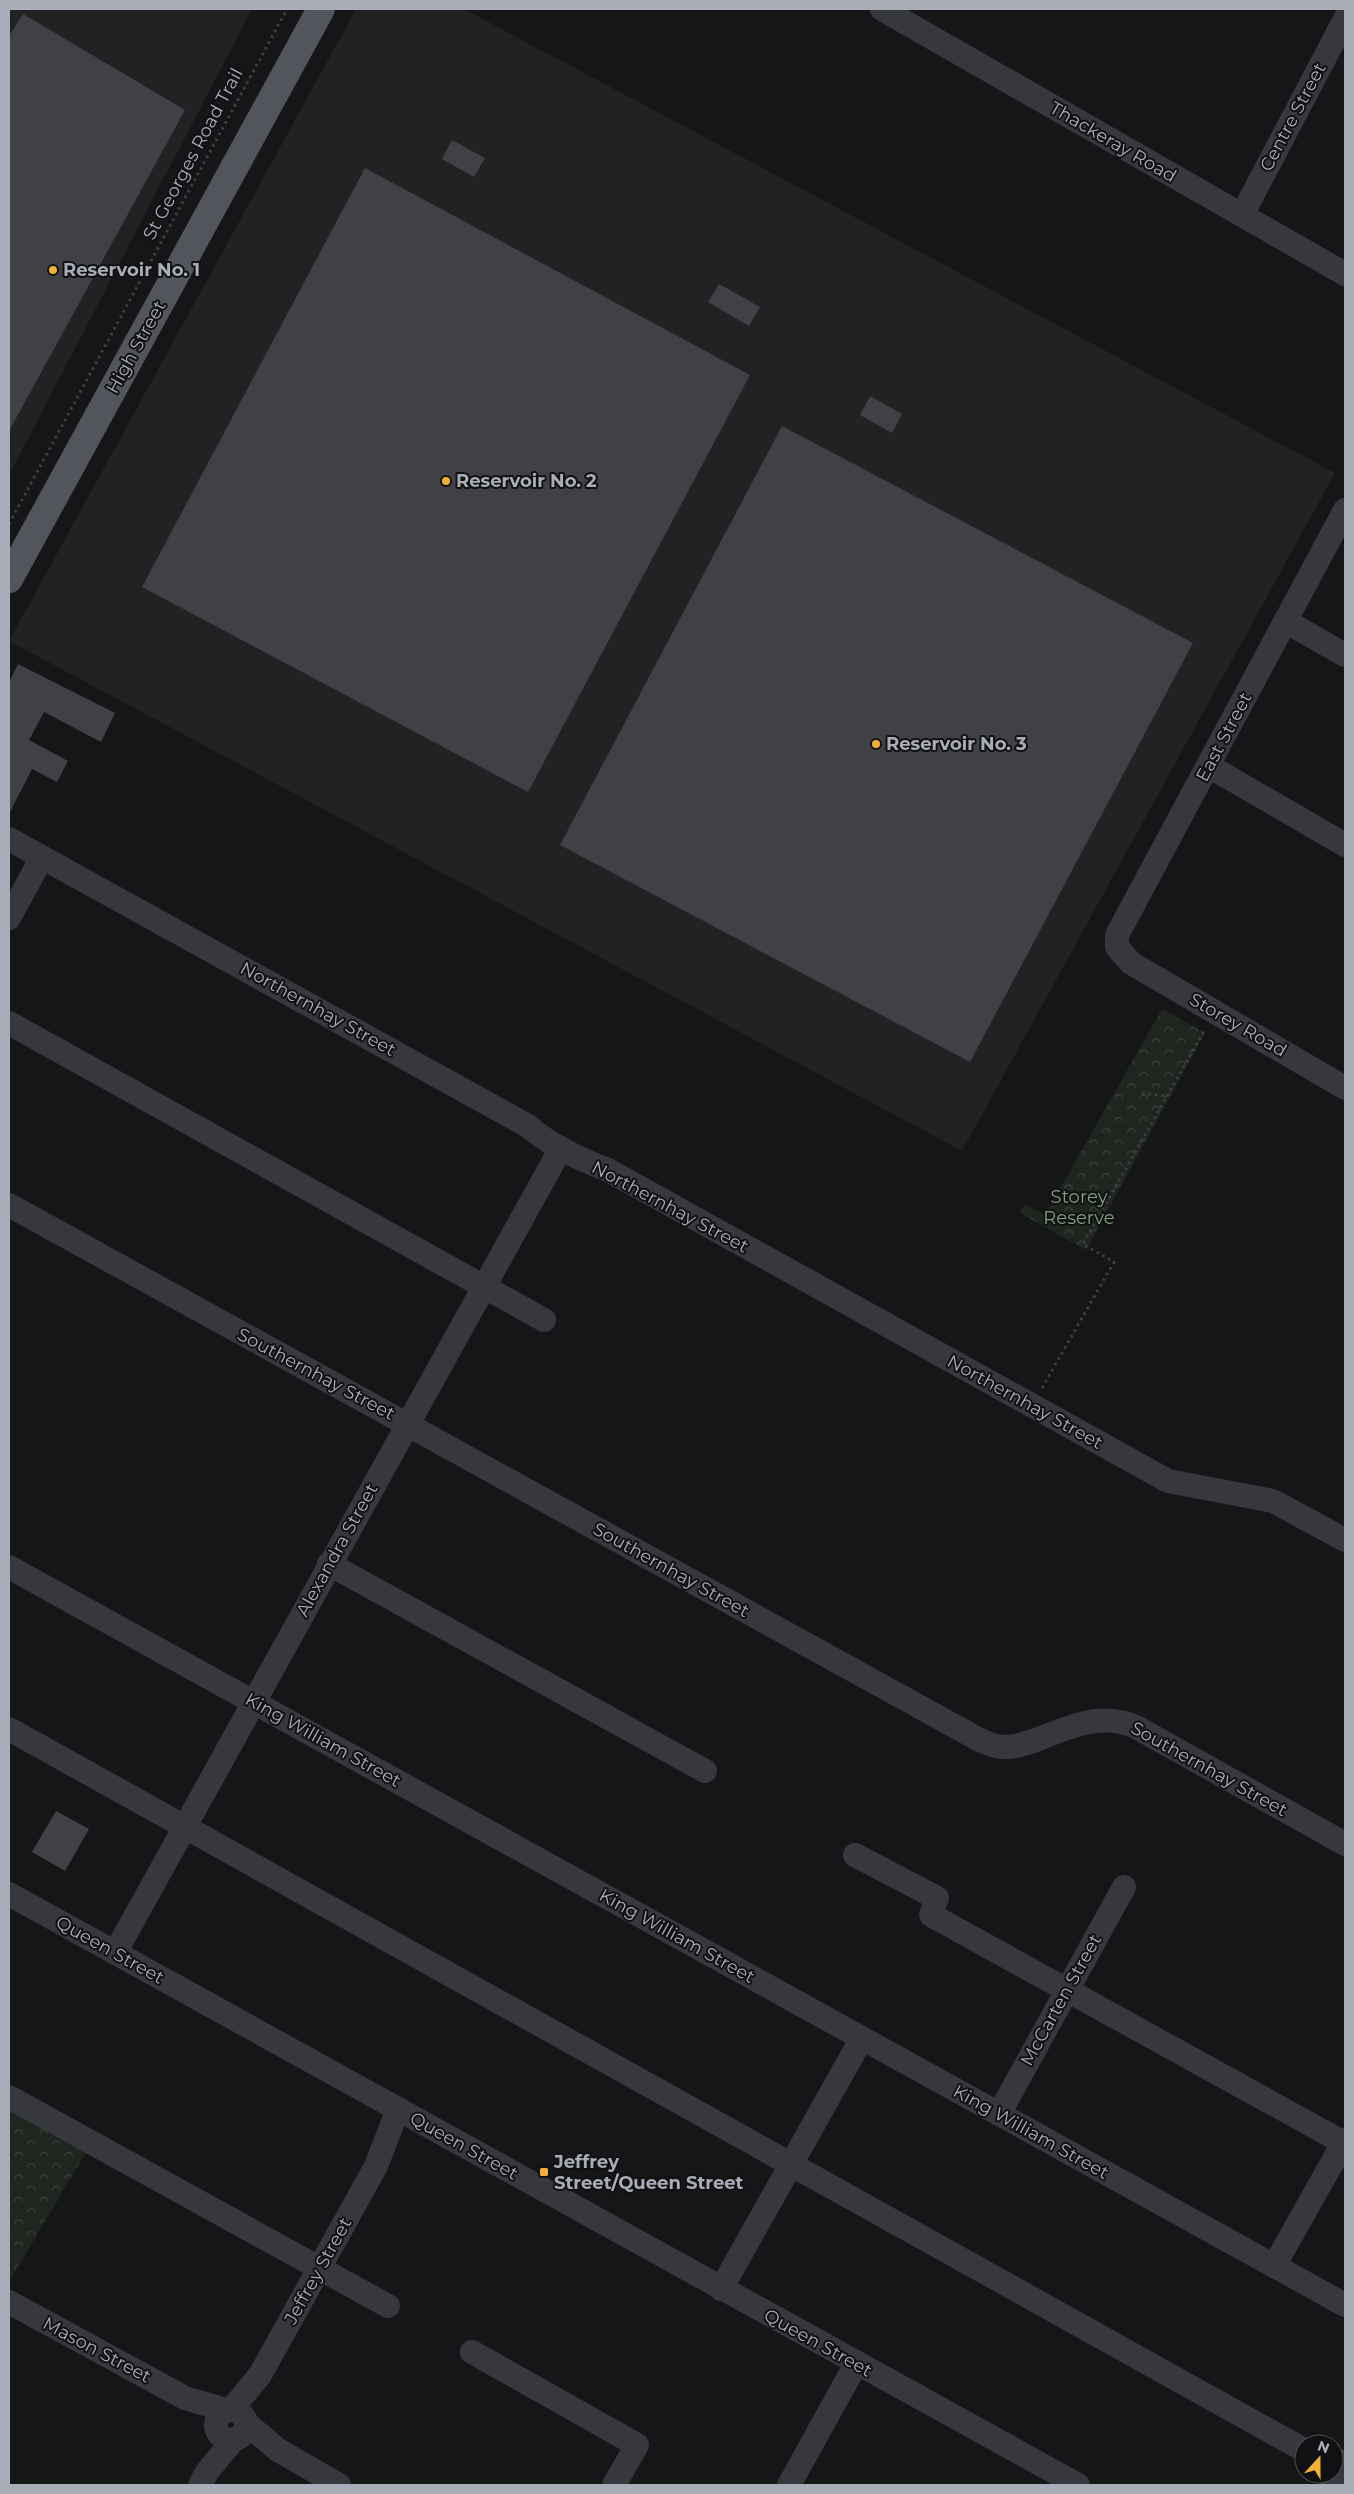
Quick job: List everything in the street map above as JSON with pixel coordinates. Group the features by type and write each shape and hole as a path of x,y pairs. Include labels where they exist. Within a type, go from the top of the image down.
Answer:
{"main road":[{"name":"High Street","path":"9,579 321,9"}],"street":[{"name":"Thackeray Road","path":"882,9 1345,274"},
{"name":"Centre Street","path":"1242,215 1345,19"},
{"name":"East Street","path":"1131,963 1117,947 1117,934 1287,622 1345,510"},
{"path":"1287,622 1345,655"},
{"path":"1209,766 1345,845"},
{"name":"Northernhay Street","path":"9,839 528,1126 542,1138 608,1170 1168,1481 1273,1501 1345,1540"},
{"path":"9,918 42,857"},
{"name":"Storey Road","path":"1131,963 1345,1088"},
{"path":"9,1023 544,1320"},
{"name":"Alexandra Street","path":"115,1953 561,1148"},
{"name":"Southernhay Street","path":"9,1205 978,1739 996,1746 1016,1747 1084,1722 1103,1719 1120,1721 1144,1732 1345,1844"},
{"path":"330,1564 705,1770"},
{"name":"King William Street","path":"9,1567 1345,2305"},
{"path":"9,1729 1294,2444"},
{"path":"855,1855 937,1898 930,1915 1344,2141 1274,2266"},
{"name":"McCarten Street","path":"998,2114 1124,1887"},
{"name":"Queen Street","path":"9,1894 856,2364 1078,2485"},
{"path":"721,2289 793,2164 862,2038"},
{"path":"9,2097 388,2306"},
{"name":"Jeffrey Street","path":"204,2479 376,2166 401,2135 405,2113"},
{"name":"Mason Street","path":"9,2302 339,2485"},
{"path":"472,2352 637,2445 614,2485"},
{"path":"789,2485 856,2364"}],"path":[{"name":"St Georges Road Trail","path":"9,524 288,9"},
{"path":"1032,1406 1114,1262 1083,1244 1165,1096 1205,1029"},
{"path":"1142,1093 1165,1096"}],"shaded area":[{"name":"Reservoir No. 1","path":"9,9 252,9 9,475"},
{"path":"356,9 464,9 1335,473 962,1151 9,641"}],"green space":[{"name":"Storey Reserve","path":"1162,1009 1205,1033 1086,1250 1020,1213 1025,1204 1045,1215"},
{"path":"9,2106 87,2151 9,2282"}],"building":[{"name":"Reservoir No. 1","path":"23,14 185,110 9,431 9,36"},
{"path":"452,140 485,158 474,177 442,159"},
{"name":"Reservoir No. 2","path":"365,168 750,375 528,792 142,587"},
{"path":"719,284 760,307 749,326 708,302"},
{"path":"870,396 902,414 892,433 860,415"},
{"name":"Reservoir No. 3","path":"782,426 1193,643 970,1062 560,845"},
{"path":"18,664 115,713 101,742 44,712 29,740 68,761 57,782 32,769 9,814 9,682"},
{"path":"56,1811 89,1829 65,1871 32,1852"}],"place":[{"name":"Reservoir No. 1","path":"53,270"},
{"name":"Reservoir No. 2","path":"446,481"},
{"name":"Reservoir No. 3","path":"876,744"},
{"name":"Jeffrey Street/Queen Street","path":"544,2172"}]}
